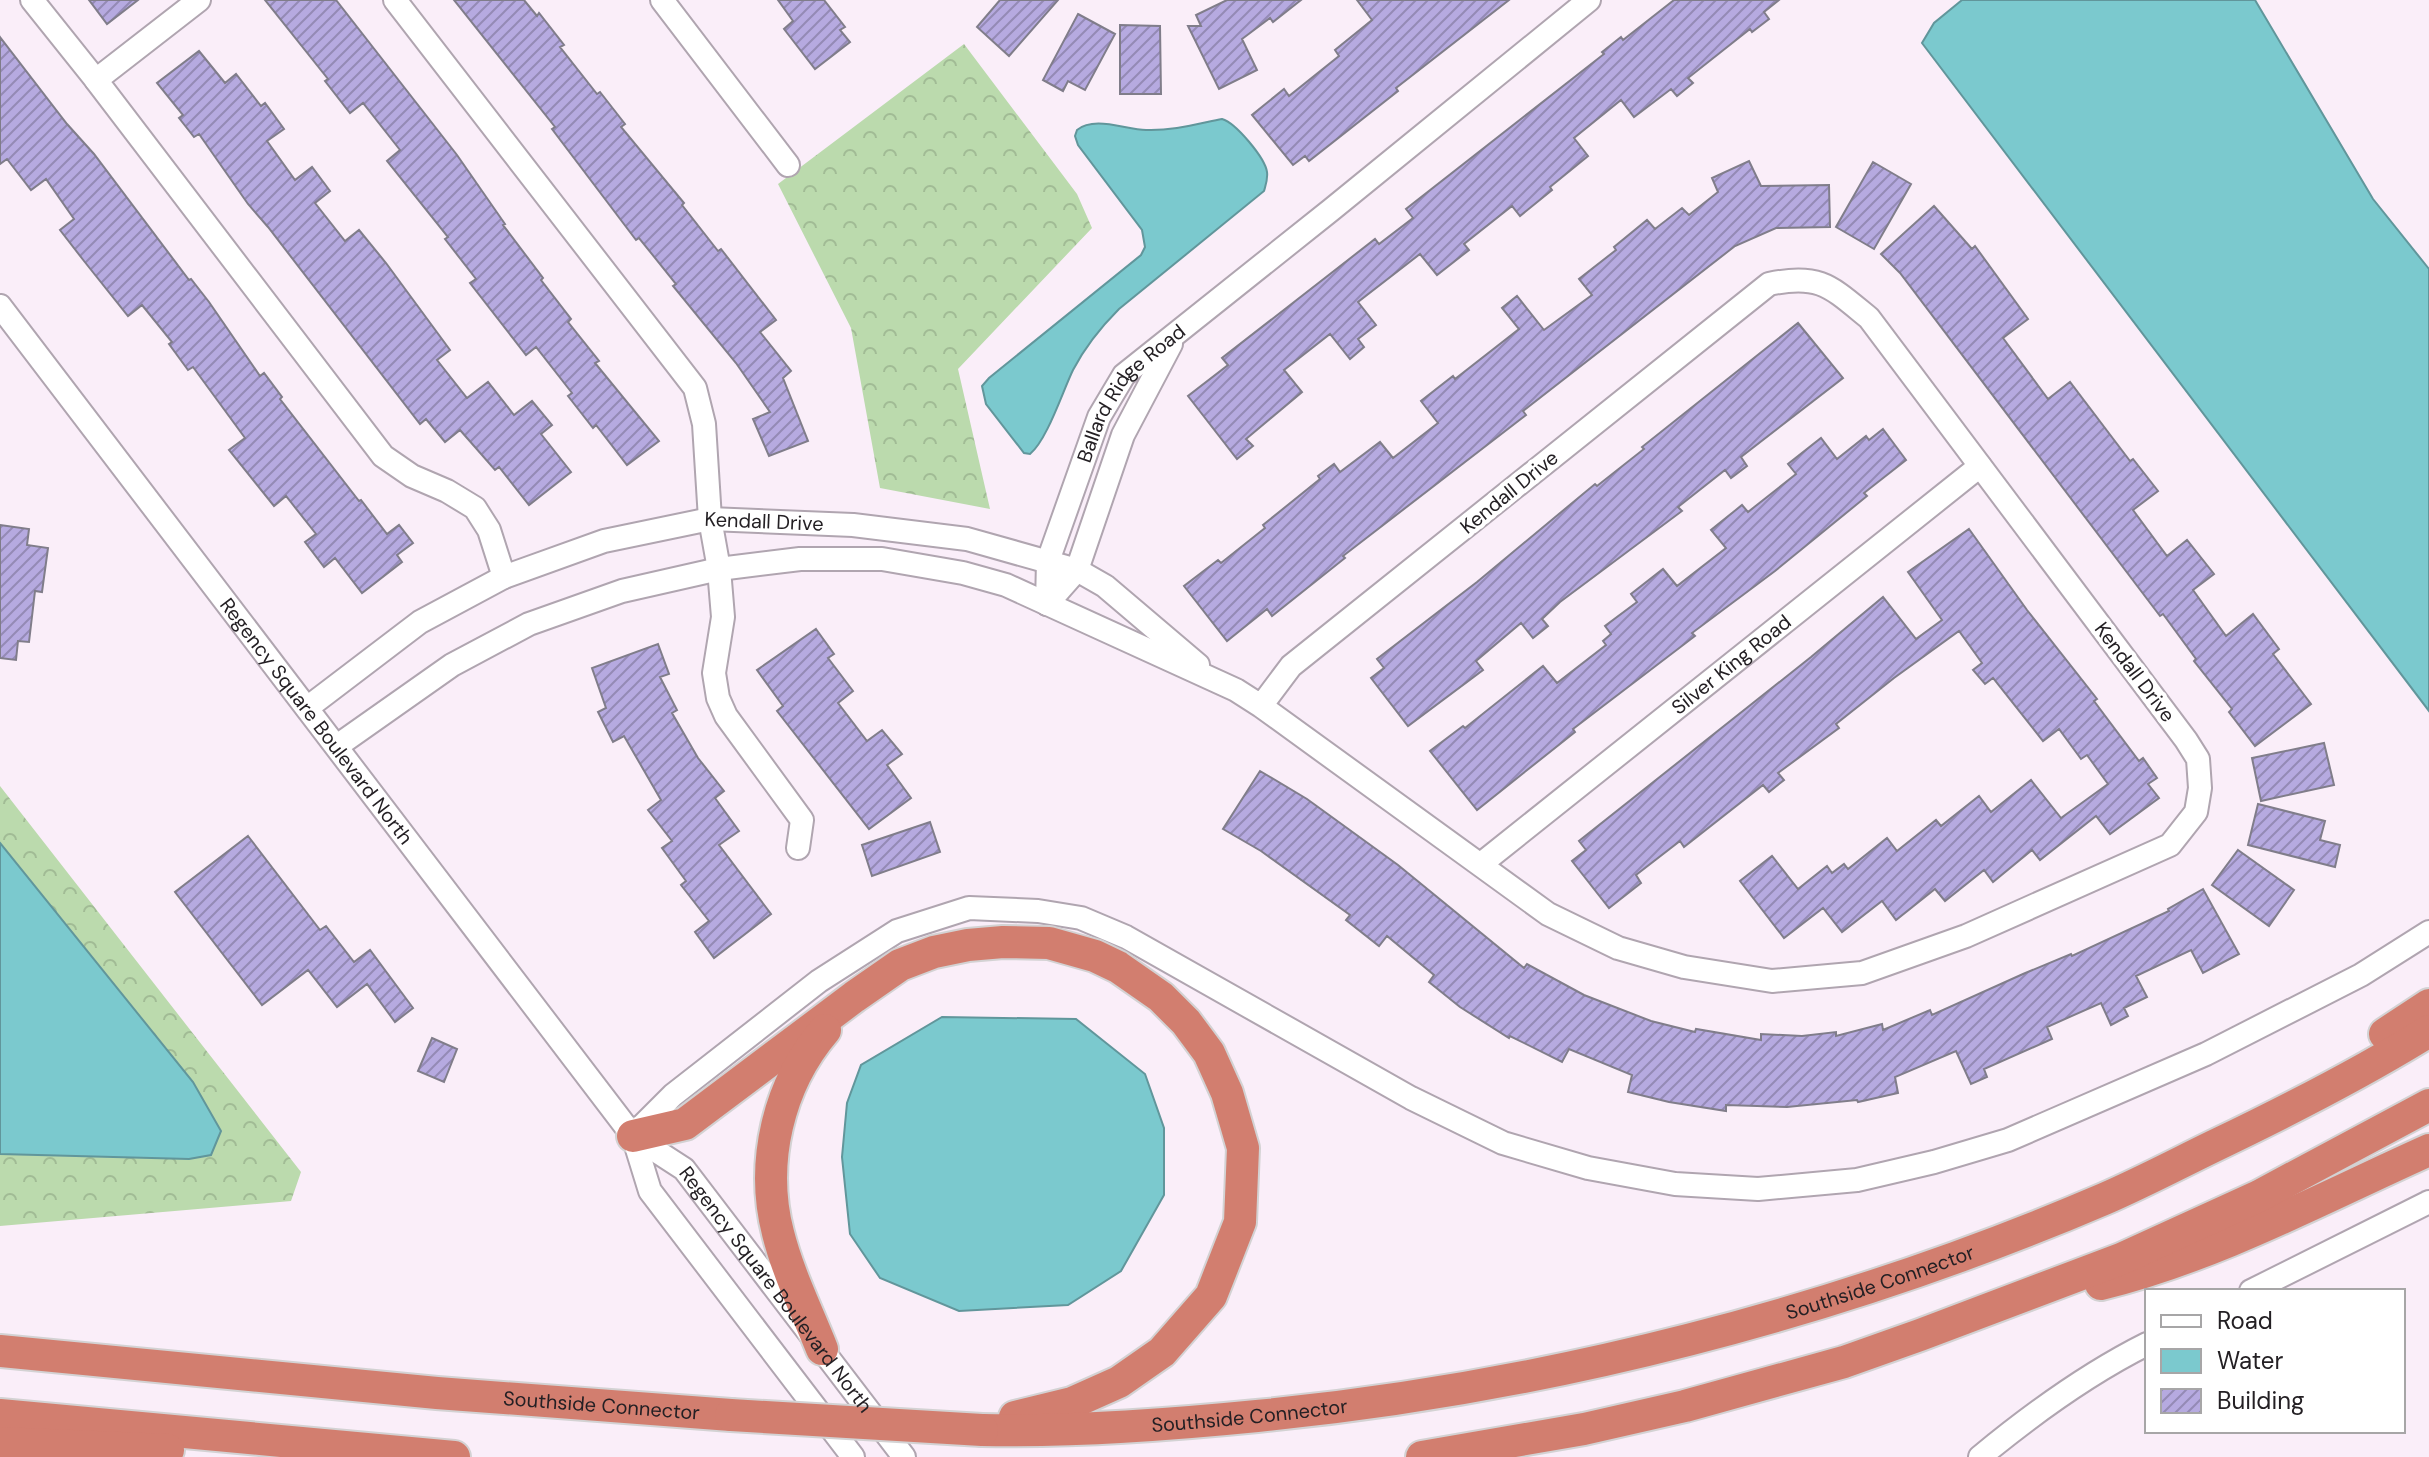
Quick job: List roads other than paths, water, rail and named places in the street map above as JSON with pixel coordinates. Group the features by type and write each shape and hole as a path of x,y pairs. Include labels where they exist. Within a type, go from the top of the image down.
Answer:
{"highway":[{"path":"633,1136 685,1124 900,965 934,952 1003,942 1049,943 1095,956 1118,967 1161,997 1186,1022 1209,1053 1227,1093 1243,1148 1240,1222 1211,1296 1162,1352 1119,1382 1072,1403 1022,1415 989,1428"},
{"path":"822,1349 777,1232 771,1160 776,1130 793,1077 813,1045 854,997"},
{"path":"2018,1233 2359,1051 2429,1005"},
{"name":"Southside Connector","path":"0,1351 437,1393 731,1415 989,1428 1106,1428 1204,1422 1337,1408 1490,1384 1629,1355 1735,1327 1930,1266 2105,1199 2295,1107 2429,1031"},
{"path":"1422,1457 1584,1429 1685,1406 1844,1362 1989,1311 2121,1259 2259,1196 2429,1105"},
{"path":"1989,1311 2150,1272 2248,1232 2429,1150"},
{"path":"0,1415 454,1457"},
{"path":"0,1443 189,1451 307,1444"}],"street":[{"path":"32,0 383,456 412,476 447,491 475,508 489,530 504,577"},
{"path":"96,80 199,0"},
{"path":"395,0 695,388 704,424 710,519 723,617 714,673 718,698 726,716 802,820 798,848"},
{"path":"662,0 788,165"},
{"path":"1176,335 1589,0"},
{"name":"Kendall Drive","path":"337,746 452,665 529,624 622,591 719,569 800,559 882,559 963,573 1006,585 1236,690 1548,914 1618,948 1684,967 1772,981 1862,973 1966,936 2170,845 2196,812 2200,788 2198,759 1869,318 1834,289 1799,278 1769,284 1291,666 1261,706"},
{"name":"Regency Square Boulevard North","path":"0,306 633,1136 684,1169 904,1457"},
{"name":"Ballard Ridge Road","path":"1047,604 1048,561 1099,417 1124,375 1176,335"},
{"name":"Ballard Ridge Road","path":"1047,604 1077,570 1123,435 1176,335"},
{"name":"Silver King Road","path":"1481,864 1980,466"},
{"name":"Kendall Drive","path":"307,708 420,622 504,577 604,541 710,519 853,525 967,539 1077,570 1105,586 1224,686"},
{"path":"633,1136 673,1095 819,981 897,931 969,908 1053,913 1081,918 1126,937 1411,1098 1503,1143 1588,1168 1646,1179 1675,1184 1758,1189 1857,1180 2008,1140 2206,1054 2361,975 2429,932"},
{"name":"Regency Square Boulevard North","path":"633,1136 650,1191 853,1457"},
{"path":"2255,1289 2429,1202"},
{"path":"1980,1457 2014,1428 2071,1388 2145,1345"}],"water":[{"path":"1962,0 2255,0 2373,199 2429,269 2429,711 1922,43 1934,23"},
{"path":"1222,119 1242,134 1261,158 1267,175 1264,191 1112,316 1078,362 1042,438 1030,454 1024,453 986,404 982,386 1141,255 1145,247 1142,230 1078,145 1077,130 1092,124 1165,129"},
{"path":"0,843 193,1082 221,1131 211,1155 189,1159 0,1154"},
{"path":"942,1017 1076,1019 1145,1074 1164,1128 1164,1195 1121,1271 1068,1305 959,1311 880,1278 850,1234 842,1157 847,1103 861,1065"}]}
